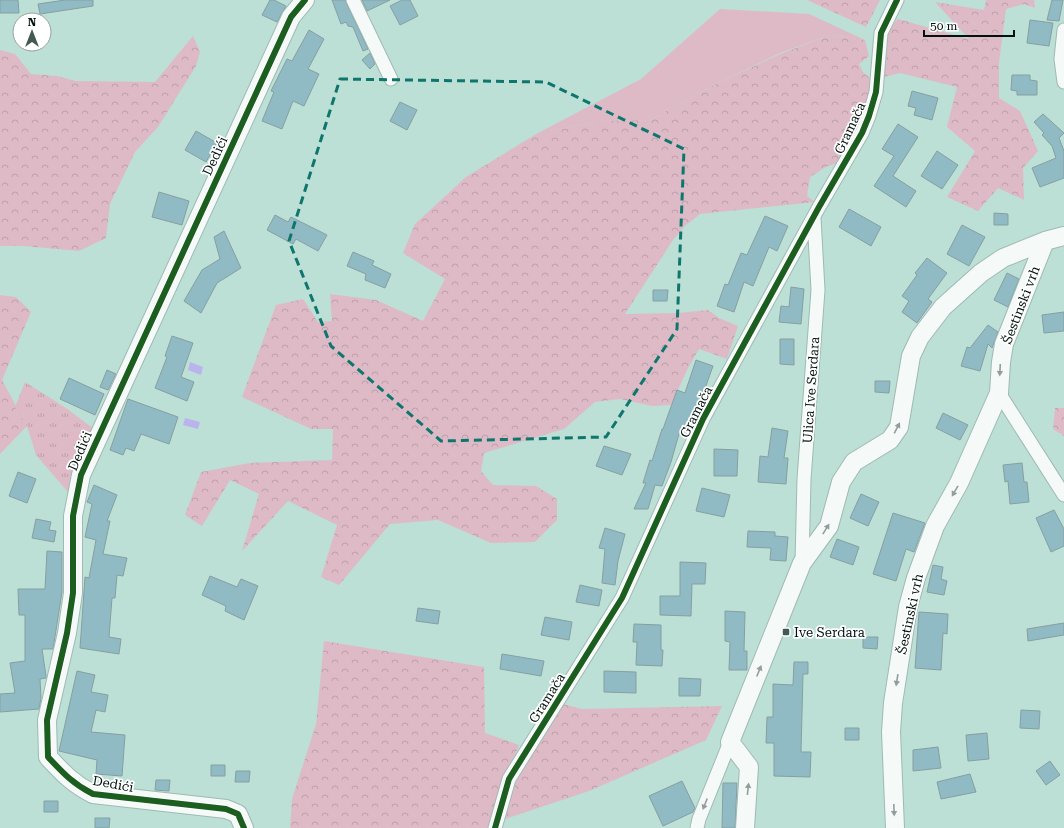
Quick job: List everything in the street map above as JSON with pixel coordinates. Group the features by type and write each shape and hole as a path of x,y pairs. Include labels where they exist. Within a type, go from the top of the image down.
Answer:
{"street":[{"name":"Dedići","path":"244,828 238,814 226,809 93,794 82,789 70,781 48,757 48,720 67,633 73,593 73,516 80,475 291,17 304,0"},
{"path":"353,0 391,79"},
{"name":"Gramača","path":"495,828 509,779 622,598 703,419 868,120 876,92 881,33 897,0"},
{"path":"1064,30 1061,59 1064,82"},
{"name":"Ulica Ive Serdara","path":"802,563 804,479 818,290 814,216"},
{"name":"Ulica Ive Serdara","path":"697,828 699,819 802,563 829,526 841,482 854,462 890,440 899,427 911,356 929,324 943,307 981,273 1003,258 1044,241 1064,236"},
{"name":"Šestinski vrh","path":"895,828 891,732 893,703 908,607 916,578 935,526 959,483 999,393 1004,344 1044,241"},
{"path":"999,393 1064,495"},
{"path":"730,742 749,767 745,828"}],"highlighted area":[{"path":"340,79 546,82 684,149 677,329 606,437 441,441 331,346 289,241"}],"green space":[{"path":"807,0 880,0 866,27"},
{"path":"986,0 1034,0 1035,8 1024,4 1006,9 999,63 999,98 1020,111 1038,151 1023,168 1024,200 998,188 978,211 947,197 975,151 947,127 957,87 900,73 884,77 888,30 898,19 969,39 935,2 984,10"},
{"path":"720,9 809,14 865,40 830,35 780,53 718,83 650,120 606,121 538,133 641,79"},
{"path":"830,35 865,40 869,56 859,64 863,72 872,80 867,102 855,131 837,163 826,167 810,177 807,196 815,202 700,214 685,226 673,240 625,314 678,313 708,310 719,318 738,326 727,359 699,349 688,368 671,405 652,406 620,399 595,402 564,429 484,453 481,471 493,485 536,486 557,499 557,520 535,542 491,543 438,520 390,524 339,585 321,577 337,525 288,501 242,551 259,494 230,480 202,526 185,515 201,472 250,463 332,460 333,429 311,429 242,397 276,305 303,299 318,322 332,321 330,294 376,300 423,321 445,279 403,253 415,224 466,177 538,133 606,121 650,120 718,83 780,54"},
{"path":"193,36 200,52 196,66 158,127 135,152 110,204 106,238 79,251 24,246 0,246 0,50 15,54 31,74 57,76 76,81 155,82"},
{"path":"0,295 16,297 31,312 2,380 27,426 0,454"},
{"path":"25,382 66,408 94,429 74,471 68,492 36,455 27,426 15,407"},
{"path":"1055,408 1064,408 1064,436 1053,429"},
{"path":"324,641 484,667 485,733 519,745 489,824 489,828 290,828 292,799 316,724"},
{"path":"563,704 582,709 722,706 706,740 589,791 505,819 513,787"}],"shaded area":[{"path":"190,362 203,367 201,375 188,370"},
{"path":"185,418 200,422 198,429 183,425"}],"building":[{"path":"0,0 18,0 19,12 0,13"},
{"path":"65,0 93,0 93,6 52,12 40,12 38,4"},
{"path":"270,0 274,0 286,6 277,22 262,15"},
{"path":"332,0 345,0 368,49 363,51 353,27 348,26 346,22 341,24"},
{"path":"362,0 390,0 367,11"},
{"path":"402,0 410,0 418,16 400,25 390,6"},
{"path":"1052,0 1063,0 1059,21 1047,20"},
{"path":"1030,20 1053,23 1049,46 1027,43"},
{"path":"309,30 324,39 308,69 319,74 304,106 293,101 282,129 262,121 274,92 271,91 287,59 292,61"},
{"path":"370,53 375,64 370,69 362,60"},
{"path":"1012,75 1030,75 1030,80 1037,81 1037,95 1017,95 1017,91 1011,90"},
{"path":"912,91 938,98 932,120 914,115 916,108 908,106"},
{"path":"400,102 417,110 407,130 390,121"},
{"path":"1043,114 1064,133 1059,138 1064,151 1064,178 1040,187 1032,168 1056,158 1052,146 1042,135 1044,133 1034,122"},
{"path":"898,124 918,137 893,176 916,191 906,207 874,186 894,156 882,149"},
{"path":"196,131 217,143 206,162 185,150"},
{"path":"937,151 958,165 942,189 921,176"},
{"path":"159,192 189,201 182,225 152,217"},
{"path":"849,209 881,227 871,246 839,227"},
{"path":"994,213 1008,214 1008,225 994,225"},
{"path":"275,215 288,222 291,217 327,235 318,251 296,239 293,244 267,230"},
{"path":"765,216 788,226 777,251 769,247 753,286 744,282 734,312 717,306 725,284 728,285 741,253 747,255"},
{"path":"962,225 985,237 969,266 947,254"},
{"path":"224,231 241,268 217,283 201,313 184,301 202,270 220,259 214,237"},
{"path":"353,252 374,261 372,265 391,274 385,288 365,280 366,274 347,266"},
{"path":"927,258 947,273 928,299 932,302 917,323 902,312 909,301 902,296 917,275 915,273"},
{"path":"1007,273 1019,279 1008,307 994,300"},
{"path":"791,287 804,289 801,324 779,322 781,306 789,307"},
{"path":"653,290 668,290 667,301 653,301"},
{"path":"1064,312 1064,331 1044,333 1042,315"},
{"path":"988,325 998,332 992,348 988,344 980,371 961,366 967,347 970,348"},
{"path":"172,336 193,343 181,377 194,382 187,401 155,388 167,357 165,356"},
{"path":"780,339 794,339 794,365 780,364"},
{"path":"696,360 713,366 693,422 689,430 681,427 671,462 662,486 655,485 648,509 634,509 646,483 643,483 650,460 652,461 677,390 685,393"},
{"path":"107,370 116,374 108,390 100,387"},
{"path":"69,378 104,394 95,415 60,399"},
{"path":"875,381 890,381 889,393 875,392"},
{"path":"128,399 178,417 169,444 141,434 134,451 126,448 123,455 110,450"},
{"path":"943,413 968,425 960,440 936,428"},
{"path":"772,428 788,431 784,458 788,458 786,484 758,482 760,456 768,457"},
{"path":"604,446 631,454 622,475 596,466"},
{"path":"714,449 738,450 737,476 714,476"},
{"path":"1022,463 1024,482 1027,482 1029,502 1010,504 1008,481 1005,482 1003,465"},
{"path":"18,472 36,479 27,503 9,496"},
{"path":"94,485 117,495 107,521 110,521 103,554 127,558 123,576 117,575 115,598 112,598 109,637 121,639 119,654 80,648 85,577 89,578 96,540 85,537 92,504 87,502"},
{"path":"702,488 730,495 724,517 696,511"},
{"path":"861,494 879,502 868,526 850,518"},
{"path":"1054,510 1064,529 1064,546 1051,552 1036,518"},
{"path":"893,513 925,523 914,552 906,549 896,581 873,574"},
{"path":"36,519 51,522 49,530 56,531 54,542 32,538"},
{"path":"605,528 625,534 618,561 615,585 602,583 605,549 599,548"},
{"path":"748,531 775,532 775,536 788,537 786,561 770,560 771,548 747,547"},
{"path":"837,539 859,547 853,565 830,557"},
{"path":"47,551 62,552 62,592 53,649 42,649 46,678 40,679 41,698 39,709 0,712 0,694 15,693 10,663 25,661 25,615 19,615 18,589 45,589"},
{"path":"680,562 706,563 705,584 692,584 691,616 660,615 660,596 680,596"},
{"path":"933,565 943,567 941,579 947,581 944,595 927,592"},
{"path":"210,576 237,587 241,579 258,586 244,620 225,611 226,606 202,595"},
{"path":"580,585 602,590 599,606 576,602"},
{"path":"418,608 440,611 438,624 416,621"},
{"path":"725,611 745,612 744,651 747,651 747,670 729,670 730,642 725,641"},
{"path":"919,612 948,614 947,634 943,633 941,670 915,668"},
{"path":"545,617 572,622 569,640 541,635"},
{"path":"1064,623 1064,635 1028,641 1027,629"},
{"path":"634,624 661,625 661,650 663,650 662,666 636,665 637,642 633,642"},
{"path":"863,637 878,637 877,649 863,648"},
{"path":"502,654 544,661 541,676 500,669"},
{"path":"794,662 808,662 808,674 803,674 801,752 811,752 810,777 774,776 774,743 766,743 767,717 773,717 773,684 793,685"},
{"path":"77,671 95,675 91,692 108,695 105,712 96,710 91,732 125,735 122,776 96,774 97,760 59,751"},
{"path":"604,671 636,672 636,693 604,692"},
{"path":"679,678 701,679 700,696 679,696"},
{"path":"1021,710 1040,711 1039,729 1020,728"},
{"path":"845,728 859,728 859,740 845,740"},
{"path":"987,733 989,759 968,761 966,735"},
{"path":"938,747 941,768 913,771 913,750"},
{"path":"1050,761 1060,775 1046,785 1036,771"},
{"path":"211,765 225,765 225,776 211,776"},
{"path":"236,771 250,771 249,782 235,782"},
{"path":"970,774 976,792 941,799 937,782"},
{"path":"156,780 170,780 169,791 155,790"},
{"path":"682,781 695,808 693,812 663,826 649,796"},
{"path":"723,783 737,783 735,828 722,828"},
{"path":"44,801 58,801 58,812 44,812"},
{"path":"95,818 110,818 109,828 95,828"}],"cycle path":[{"path":"244,828 238,814 226,809 93,794 69,778 48,757 47,720 67,633 73,593 73,516 81,475 291,17 305,0"},
{"path":"495,828 509,779 622,598 703,419 819,207 862,133 876,92 881,33 897,0"}],"place":[{"name":"Ive Serdara","path":"786,632"}]}
